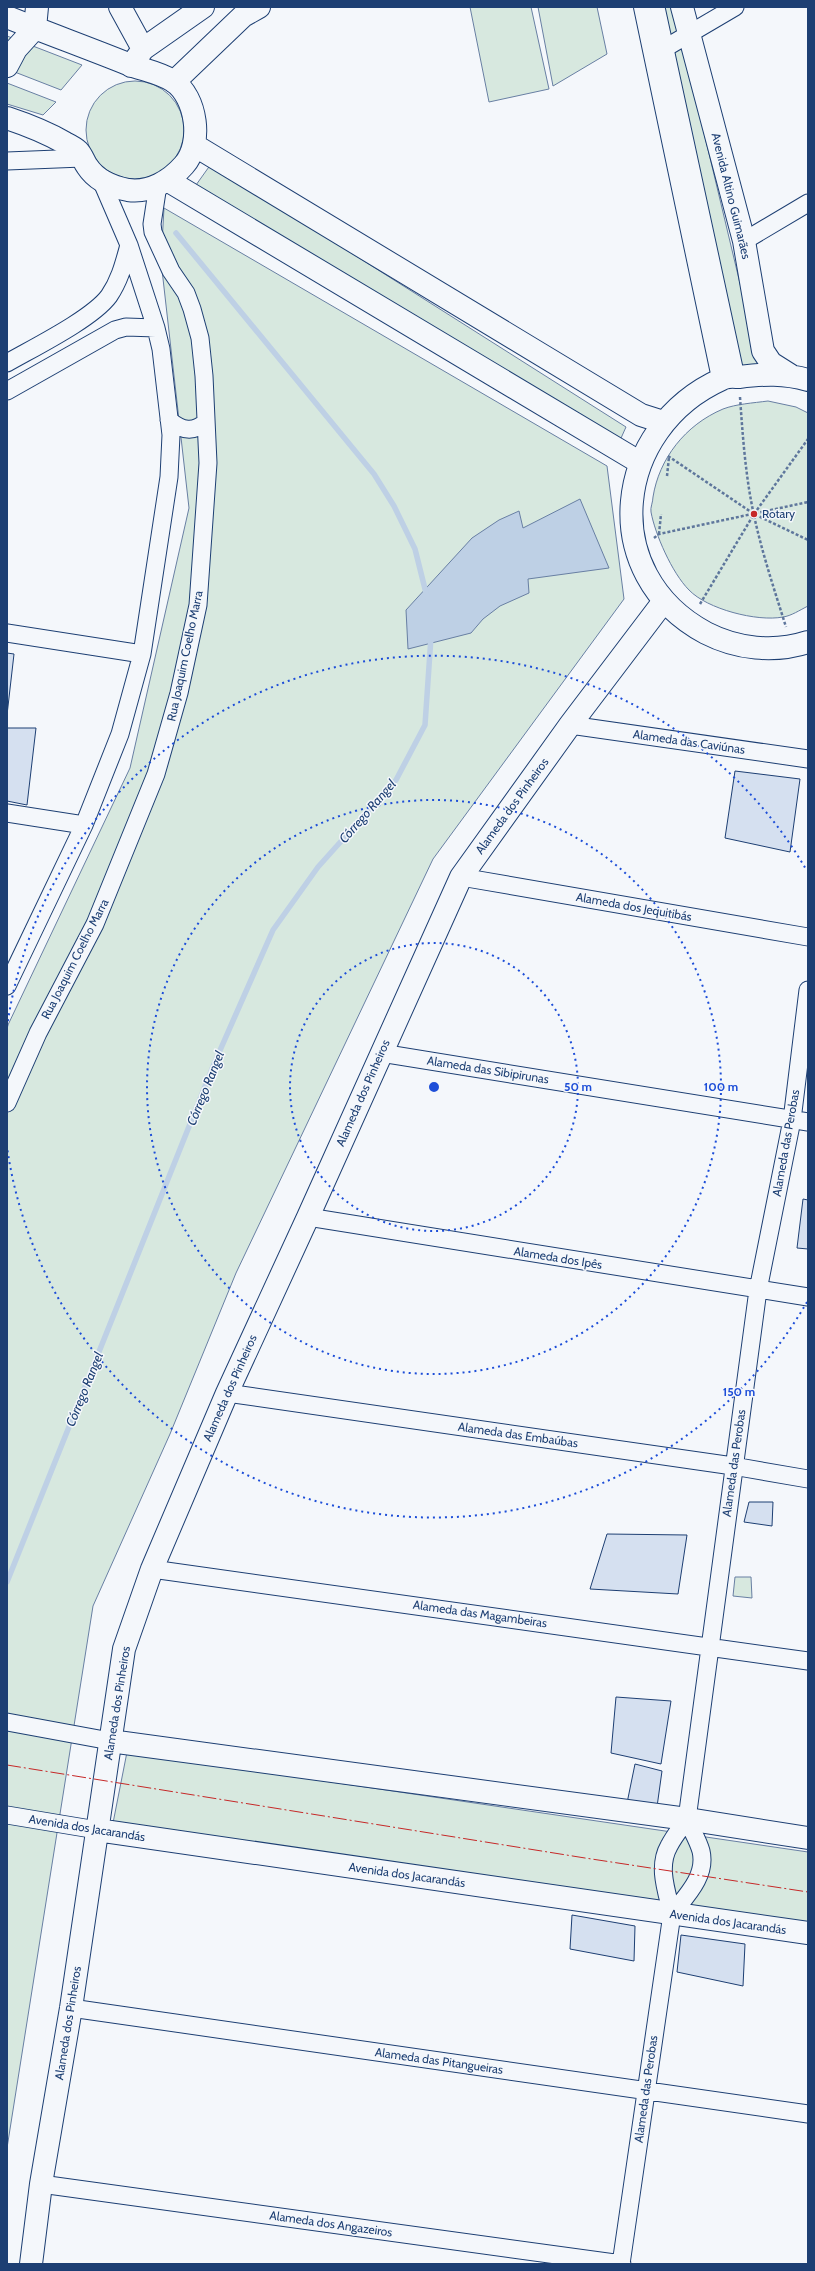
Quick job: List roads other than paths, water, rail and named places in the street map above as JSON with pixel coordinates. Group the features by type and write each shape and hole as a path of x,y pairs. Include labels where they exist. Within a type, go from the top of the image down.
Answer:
{"street":[{"path":"120,7 137,57"},
{"path":"137,57 203,7"},
{"path":"645,7 661,50"},
{"path":"658,7 661,50 730,377"},
{"name":"Avenida Altino Guimarães","path":"682,7 744,241 763,351 771,364 802,375"},
{"path":"661,50 735,7"},
{"path":"174,82 247,10"},
{"path":"7,17 36,18 137,57 158,73 174,82 183,92 192,109 196,126 194,146 186,162 174,176 163,183 144,189 129,190 101,180 90,170 78,151 40,129 7,118"},
{"path":"7,66 36,18"},
{"path":"194,146 659,427"},
{"path":"7,161 82,158"},
{"path":"7,986 84,825 120,734 142,654 169,477 171,435 161,349 156,328 129,245 101,180"},
{"path":"163,183 639,462"},
{"name":"Rua Joaquim Coelho Marra","path":"7,1103 38,1033 95,924 158,767 179,693 198,605 208,463 200,338 186,294 171,270 154,232 152,224 163,183"},
{"path":"744,241 808,203"},
{"path":"7,363 80,320 108,297 118,281 129,245"},
{"path":"7,391 115,330 126,327 156,328"},
{"path":"800,645 756,648 720,640 688,624 664,601 647,577 636,552 630,507 639,462 659,427 685,401 730,377 764,373 802,375"},
{"path":"169,420 182,429 190,430 196,430 206,422"},
{"name":"Alameda dos Pinheiros","path":"31,2264 41,2184 71,2008 124,1649 152,1569 227,1393 308,1217 460,877 570,725 664,601"},
{"path":"7,633 142,654"},
{"name":"Alameda das Caviúnas","path":"570,725 808,759"},
{"path":"7,813 84,825"},
{"name":"Alameda dos Jequitibás","path":"460,877 808,937"},
{"name":"Alameda das Perobas","path":"621,2264 645,2090 672,1914 663,1876 664,1861 668,1847 687,1819 711,1647 733,1466 758,1290 800,1121 808,990"},
{"name":"Alameda das Sibipirunas","path":"381,1053 800,1121"},
{"name":"Alameda dos Ipês","path":"308,1217 808,1297"},
{"name":"Alameda das Embaúbas","path":"227,1393 733,1466 808,1479"},
{"name":"Alameda das Magambeiras","path":"152,1569 808,1661"},
{"path":"7,1722 110,1741 687,1819 808,1838"},
{"name":"Avenida dos Jacarandás","path":"7,1815 97,1830 808,1933"},
{"name":"Alameda das Perobas","path":"672,1914 696,1883 701,1867 701,1851 687,1819"},
{"name":"Alameda das Pitangueiras","path":"71,2008 808,2114"},
{"name":"Alameda dos Angazeiros","path":"41,2184 621,2264"}],"water":[{"path":"580,499 609,568 528,579 529,593 500,606 483,619 471,633 408,649 406,610 472,538 499,520 519,511 523,528"}],"waterway":[{"path":"176,233 374,474 394,506 415,549 427,597"},
{"name":"Córrego Rangel","path":"7,1582 214,1064 273,930 318,867 396,780 425,725 431,637"}],"place":[{"name":"Rotary","path":"754,514"}]}
